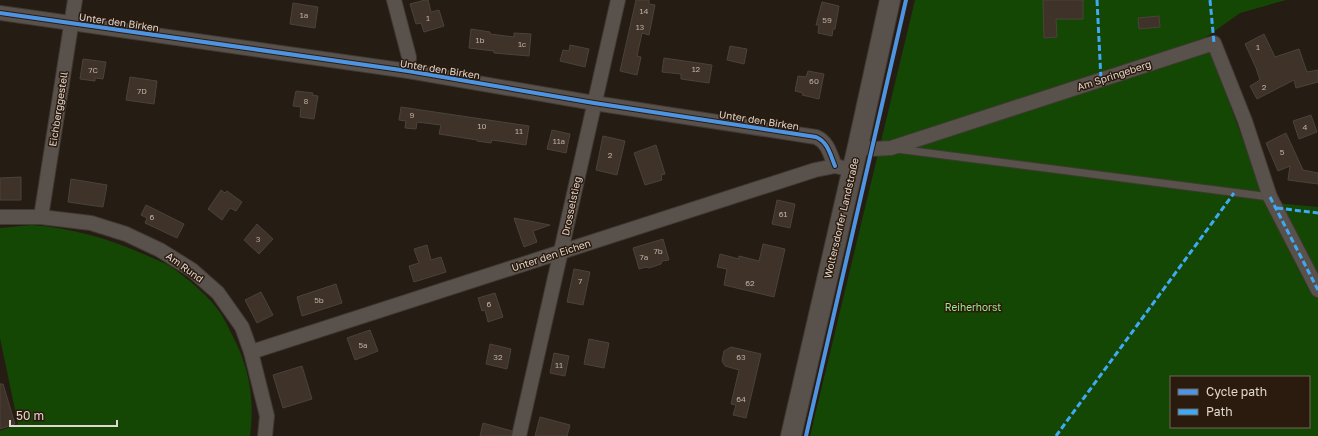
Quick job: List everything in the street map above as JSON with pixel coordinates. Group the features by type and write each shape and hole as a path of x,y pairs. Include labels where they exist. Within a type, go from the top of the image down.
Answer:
{"main road":[{"name":"Woltersdorfer Landstraße","path":"791,436 843,168 858,146 890,0"}],"street":[{"name":"Eichberggestell","path":"41,217 75,0"},
{"path":"394,0 409,57 408,71"},
{"name":"Drosselstieg","path":"519,436 618,0"},
{"name":"Unter den Birken","path":"0,13 408,71 594,103 816,137 822,139 843,168"},
{"name":"Am Springeberg","path":"858,146 891,148 1214,42 1245,122 1270,197"},
{"name":"Unter den Eichen","path":"251,352 815,170 843,168"},
{"path":"1270,197 1318,290"},
{"name":"Am Rund","path":"0,217 41,217 91,223 126,234 160,250 192,270 218,293 242,327 251,352 267,416 265,436"},
{"path":"267,416 272,436"}],"lane":[{"path":"891,148 1270,197"}],"green space":[{"name":"Reiherhorst","path":"915,0 1286,0 1240,13 1205,38 1266,202 1318,207 1318,436 810,436"},
{"path":"32,225 47,226 91,235 120,244 170,266 199,289 217,308 224,319 242,358 251,395 252,409 250,436 0,436 0,431 18,424 0,338 0,228"}],"building":[{"path":"428,0 431,12 439,10 444,26 424,32 421,23 416,24 410,4"},
{"path":"636,0 649,0 649,4 655,5 649,35 642,33 637,56 641,57 637,75 620,71"},
{"path":"1043,0 1083,0 1083,19 1056,19 1057,37 1044,38"},
{"path":"822,2 839,6 835,29 833,29 832,36 818,33 819,25 816,25"},
{"path":"293,3 318,7 315,28 290,24"},
{"path":"1159,16 1160,27 1139,29 1138,18"},
{"path":"471,29 490,32 490,34 514,37 514,33 531,34 529,56 494,53 494,51 469,48"},
{"path":"1264,34 1275,57 1299,49 1307,72 1318,70 1318,82 1296,88 1294,80 1257,99 1250,86 1260,80 1245,44"},
{"path":"570,45 589,49 585,67 560,61 563,50 569,51"},
{"path":"730,46 747,49 744,64 727,60"},
{"path":"664,58 712,65 709,83 681,79 681,74 662,72"},
{"path":"83,59 106,62 103,79 95,78 95,81 80,79"},
{"path":"808,71 824,74 819,99 802,95 803,93 795,91 798,76 806,77"},
{"path":"130,77 157,81 154,104 126,100"},
{"path":"296,91 313,93 312,95 318,96 314,119 300,117 301,107 293,106"},
{"path":"401,107 529,126 526,145 492,140 491,143 439,134 441,125 417,122 416,129 405,128 406,121 399,120"},
{"path":"1311,115 1317,132 1299,139 1293,121"},
{"path":"552,130 570,134 566,153 547,149"},
{"path":"1286,133 1303,170 1318,173 1318,184 1288,180 1290,166 1278,171 1266,143"},
{"path":"603,136 625,141 617,175 596,170"},
{"path":"656,145 665,174 661,175 662,180 645,185 634,153"},
{"path":"21,177 21,200 0,200 0,178"},
{"path":"71,179 107,185 103,207 68,202"},
{"path":"221,190 225,193 227,191 242,202 236,211 230,208 222,220 208,209"},
{"path":"777,200 795,204 790,228 772,224"},
{"path":"146,205 184,224 177,238 145,223 147,218 141,215"},
{"path":"514,218 550,225 533,231 537,242 524,247"},
{"path":"257,224 273,239 259,254 244,240"},
{"path":"663,239 669,260 662,261 661,264 649,268 646,267 639,269 633,248"},
{"path":"763,244 785,249 774,297 724,285 727,269 717,267 720,254 739,259 739,256 759,261"},
{"path":"427,245 431,260 441,257 446,272 414,282 409,266 419,263 414,249"},
{"path":"574,269 590,272 583,305 567,302"},
{"path":"336,284 342,303 302,316 297,297"},
{"path":"261,292 273,315 257,323 245,300"},
{"path":"495,293 503,317 488,322 485,310 482,311 478,298"},
{"path":"370,330 378,351 355,360 347,338"},
{"path":"589,339 609,343 604,368 584,364"},
{"path":"490,344 511,349 507,369 486,364"},
{"path":"731,347 761,354 746,418 733,415 736,405 731,404 739,370 725,366 722,361 724,351"},
{"path":"554,353 569,356 565,376 550,373"},
{"path":"302,366 312,399 283,408 273,375"},
{"path":"0,384 3,384 15,424 0,429"},
{"path":"540,417 570,425 567,436 535,436"},
{"path":"483,423 512,431 511,436 480,436"}],"marked path":[{"path":"1097,0 1101,80"},
{"path":"1210,0 1214,43"},
{"path":"1056,436 1234,193"},
{"path":"1270,197 1318,290"},
{"path":"1277,208 1318,213"}],"cycle path":[{"path":"806,436 906,0"},
{"path":"0,13 408,71 594,103 816,137 826,145 835,166"}]}
